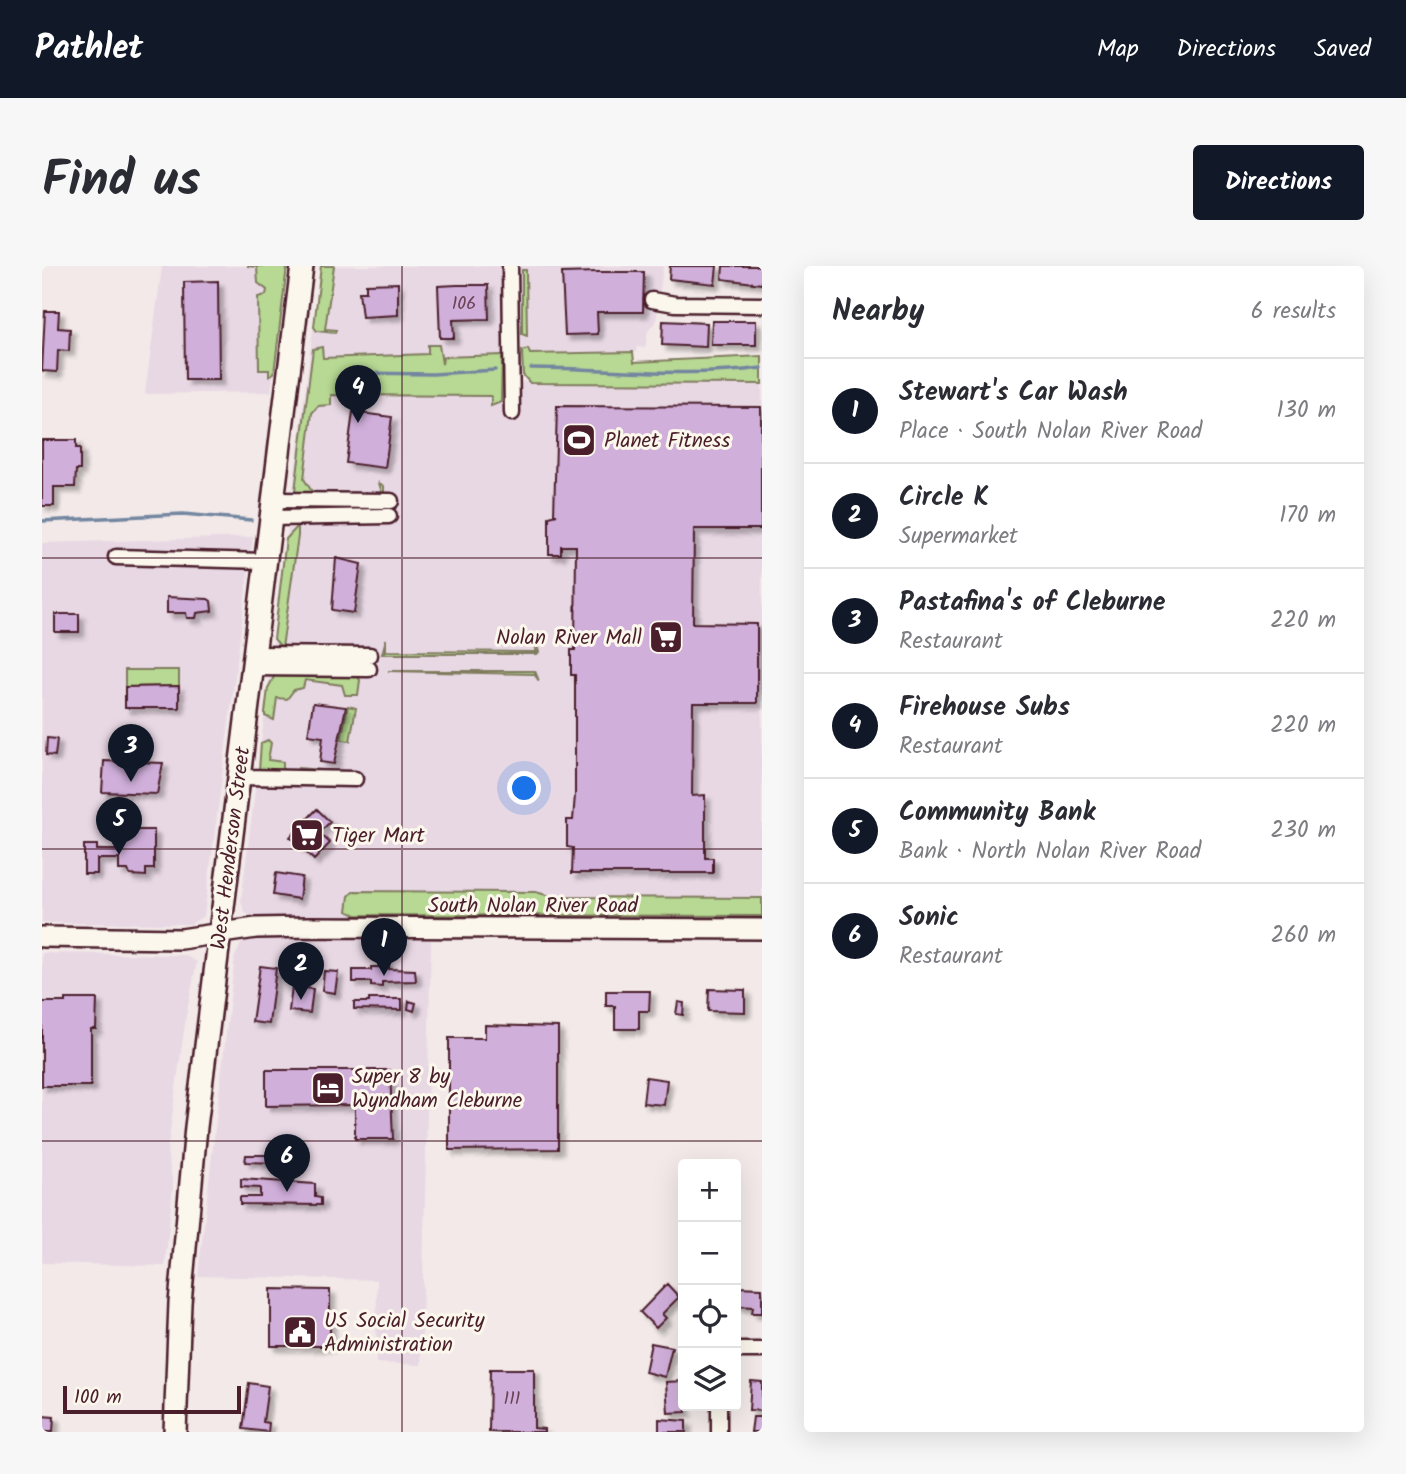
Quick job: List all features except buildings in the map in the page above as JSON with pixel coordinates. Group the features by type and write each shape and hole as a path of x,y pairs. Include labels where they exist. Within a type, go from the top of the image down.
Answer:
{"main road":[{"name":"West Henderson Street","path":"174,1432 187,1219 302,266"},
{"name":"South Nolan River Road","path":"42,937 181,939 256,928 762,929"}],"street":[{"path":"510,266 512,413"},
{"path":"652,300 675,304 762,305"},
{"path":"272,509 390,509"},
{"path":"116,557 266,561"},
{"path":"253,661 369,662"},
{"path":"239,781 354,783"},
{"path":"741,1350 762,1350"},
{"path":"719,1411 719,1432"}],"shaded area":[{"path":"162,266 287,266 271,392 145,394"},
{"path":"321,266 663,266 656,321 648,331 645,348 637,347 636,352 440,357 441,383 762,378 762,920 254,917 245,913 241,902"},
{"path":"253,537 204,916 191,924 42,923 42,543"},
{"path":"250,939 431,940 421,1365 376,1363 377,1280 198,1276 235,956 242,942"},
{"path":"42,953 184,955 197,962 186,1016 167,1152 173,1184 165,1266 42,1263"}],"green space":[{"path":"247,266 287,266 274,373 269,376 269,370 259,370 258,297 266,295 267,290 258,283 257,267"},
{"path":"321,266 334,266 325,329 336,330 335,333 317,331 314,327"},
{"path":"522,270 526,270 527,336 522,334"},
{"path":"428,345 439,345 442,364 443,357 502,355 501,402 491,406 491,396 331,395 331,405 318,406 312,413 304,479 313,493 382,493 379,483 384,486 384,494 300,495 295,491 313,349 322,347 323,358 428,354"},
{"path":"528,349 530,354 633,352 634,362 762,356 762,384 530,383 523,375 522,351"},
{"path":"298,526 282,648 274,639 286,539"},
{"path":"386,639 386,651 537,652 532,643 536,643 539,652 382,654"},
{"path":"125,670 179,670 179,686 125,687"},
{"path":"388,671 535,671 539,681 534,674"},
{"path":"275,675 357,676 360,680 358,695 345,695 342,685 305,680 303,688 294,690 287,699 277,698 274,720 265,716 265,713 268,688"},
{"path":"348,706 356,708 350,741 341,740"},
{"path":"268,740 271,743 268,760 283,762 283,770 296,772 259,771 261,743"},
{"path":"298,768 348,772 347,773 297,772"},
{"path":"354,891 536,892 553,897 762,898 762,916 356,915 347,911 349,896"}],"waterway":[{"path":"531,368 676,372 762,368"},
{"path":"358,373 433,374 495,370"},
{"path":"42,521 183,514 251,520"}],"place":[{"name":"Firehouse Subs","path":"358,423"},
{"name":"Planet Fitness","path":"579,440"},
{"name":"Nolan River Mall","path":"666,637"},
{"name":"Pastafina's of Cleburne","path":"131,782"},
{"name":"Tiger Mart","path":"307,835"},
{"name":"Community Bank","path":"119,855"},
{"name":"Stewart's Car Wash","path":"384,976"},
{"name":"Circle K","path":"301,1000"},
{"name":"Super 8 by Wyndham Cleburne","path":"328,1088"},
{"name":"Sonic","path":"287,1192"},
{"name":"US Social Security Administration","path":"300,1332"}]}
